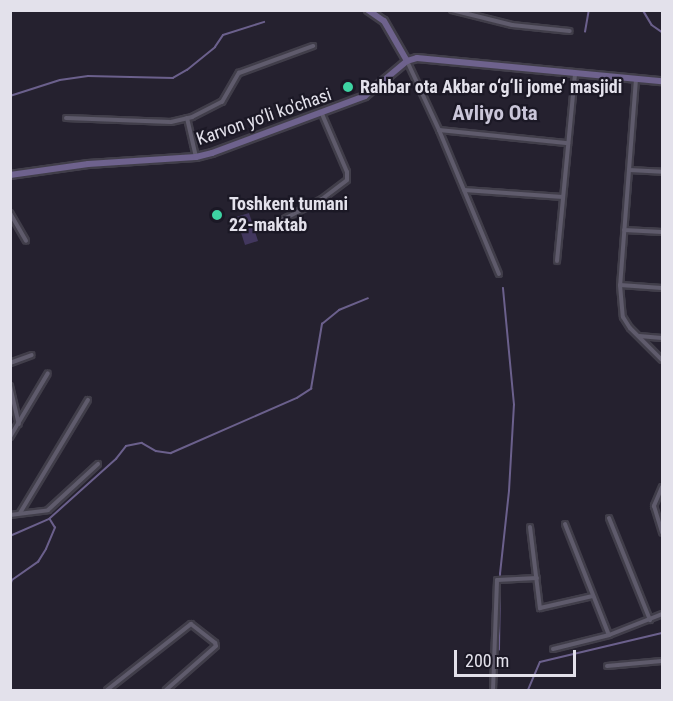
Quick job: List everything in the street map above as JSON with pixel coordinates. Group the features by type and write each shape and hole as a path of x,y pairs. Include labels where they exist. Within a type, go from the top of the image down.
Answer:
{"street":[{"path":"368,10 384,21 406,61 439,130 499,274"},
{"path":"452,10 512,25 570,31"},
{"path":"66,118 171,122 187,118 222,102 239,73 314,46"},
{"path":"406,61 427,58 663,81"},
{"name":"Karvon yo‘li ko'chasi","path":"10,175 88,164 196,157 322,114 371,93 406,61"},
{"path":"557,261 575,72"},
{"path":"636,79 620,285 623,317 638,336 663,360"},
{"path":"265,229 322,199 347,180 347,172 322,114"},
{"path":"187,118 196,157"},
{"path":"439,130 568,143"},
{"path":"629,170 663,172"},
{"path":"464,190 563,197"},
{"path":"10,213 13,224 26,241"},
{"path":"624,230 663,232"},
{"path":"620,285 663,288"},
{"path":"638,336 663,338"},
{"path":"10,363 32,355"},
{"path":"10,437 20,424 48,373"},
{"path":"10,386 20,424"},
{"path":"20,513 88,400"},
{"path":"10,515 48,510 98,464"},
{"path":"663,487 654,506 663,533"},
{"path":"609,518 650,620"},
{"path":"565,524 609,635"},
{"path":"530,527 540,608 593,596"},
{"path":"493,690 497,580 537,578"},
{"path":"553,649 609,635 663,614"},
{"path":"107,690 191,624 216,646 166,690"},
{"path":"607,666 663,661"}],"shaded area":[{"path":"249,213 258,241 245,245 236,217"}],"waterway":[{"path":"585,32 589,10"},
{"path":"643,10 652,25 662,32"},
{"path":"10,96 60,80 88,76 173,78 187,70 215,47 223,35 264,22"},
{"path":"499,650 500,574 509,491 514,405 503,289"},
{"path":"10,536 49,519 116,459 126,446 142,443 156,451 171,453 297,398 311,389 322,324 339,310 368,298"},
{"path":"10,586 12,580 38,562 46,549 55,528 50,520"},
{"path":"528,690 540,662 662,633"}],"place":[{"name":"Rahbar ota Akbar o‘g‘li jome’ masjidi","path":"348,87"},
{"name":"Toshkent tumani 22-maktab","path":"217,215"}],"district":[{"name":"Avliyo Ota","path":"495,113"}]}
